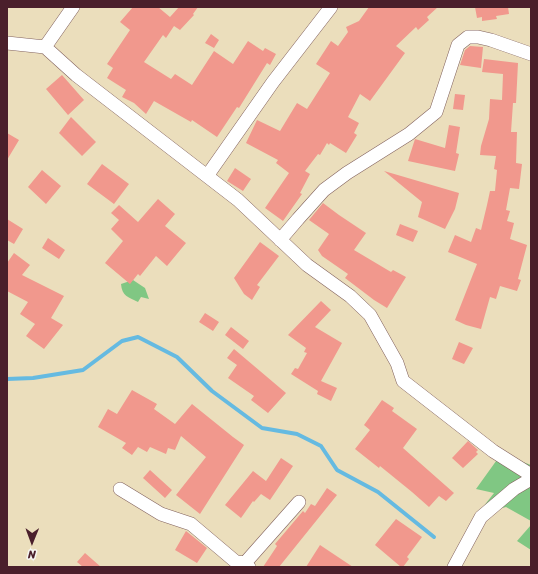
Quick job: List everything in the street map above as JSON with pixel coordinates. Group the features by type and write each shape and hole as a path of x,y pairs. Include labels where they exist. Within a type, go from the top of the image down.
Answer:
{"street":[{"path":"45,47 73,7"},
{"path":"207,176 273,82 328,8"},
{"path":"280,240 324,190 347,173 409,134 436,112 458,45 468,37 478,37 491,40 531,54"},
{"path":"7,43 45,47 76,74 238,200 307,265 350,296 370,315 398,363 403,381 493,451 531,475"},
{"path":"454,567 481,517 514,490 531,479"},
{"path":"120,489 161,514 191,524 241,565 299,502"}],"green space":[{"path":"133,280 145,288 149,299 141,297 138,302 124,294 121,284"},
{"path":"504,450 512,458 531,465 531,521 506,507 492,511 483,507 494,493 476,489"},
{"path":"531,525 531,550 517,541"}],"building":[{"path":"133,7 158,7 170,17 179,7 198,7 193,14 194,15 180,30 174,26 166,38 163,35 144,62 171,79 175,74 192,85 214,51 233,64 248,41 263,51 265,48 276,54 270,65 267,63 239,108 237,107 217,137 192,120 191,122 154,101 146,114 134,103 122,97 126,90 107,78 113,68 107,64 130,30 120,22"},
{"path":"369,7 438,7 427,17 429,20 418,30 416,27 396,46 405,53 370,101 360,94 348,117 359,123 354,133 357,135 346,153 330,143 329,145 327,143 320,155 318,154 305,171 310,174 300,193 302,194 283,221 265,208 289,173 276,163 278,160 246,143 257,120 280,131 297,103 307,109 330,73 316,64 331,41 338,46 348,32 346,27 359,21"},
{"path":"475,7 508,7 509,14 496,16 497,19 482,21 482,17 477,18"},
{"path":"211,34 219,40 214,48 205,43"},
{"path":"470,46 483,47 481,68 460,65 465,50"},
{"path":"484,59 518,63 516,103 513,103 511,132 517,132 516,163 522,164 519,189 510,188 506,210 510,211 507,221 514,223 510,239 527,245 518,279 521,280 517,291 500,286 496,299 490,297 481,329 455,320 477,264 448,252 455,235 471,242 476,228 481,230 490,191 495,191 497,170 494,169 496,156 480,155 481,146 489,119 490,99 502,100 503,74 482,72"},
{"path":"62,75 84,100 68,115 46,89"},
{"path":"455,94 465,95 463,110 453,109"},
{"path":"71,117 96,142 82,156 59,133"},
{"path":"449,125 460,127 456,153 459,154 455,171 408,161 415,139 445,148"},
{"path":"7,133 19,140 7,160"},
{"path":"102,164 129,184 114,204 87,184"},
{"path":"235,168 251,179 243,191 227,181"},
{"path":"42,170 61,186 46,204 28,187"},
{"path":"384,171 459,193 455,209 445,229 418,217 422,202"},
{"path":"158,199 175,214 165,226 186,243 167,266 156,256 140,276 138,274 130,284 105,263 123,241 111,229 119,220 111,213 119,205 138,222"},
{"path":"323,203 366,233 354,250 391,272 393,270 406,277 387,308 345,278 348,274 322,256 318,250 329,234 309,220"},
{"path":"7,219 23,229 14,244 7,240"},
{"path":"400,224 418,231 413,242 396,235"},
{"path":"48,238 65,250 59,259 42,248"},
{"path":"260,242 279,256 257,285 260,287 252,300 244,294 234,278"},
{"path":"14,253 30,265 22,275 64,296 51,318 63,325 44,349 26,336 35,324 20,314 28,302 7,291 7,263"},
{"path":"321,301 331,310 315,327 342,343 321,381 337,388 331,401 317,394 318,391 291,374 295,368 298,369 307,353 304,352 306,348 288,335"},
{"path":"205,313 219,322 213,331 199,322"},
{"path":"231,327 249,341 243,349 225,335"},
{"path":"459,342 473,348 464,364 452,359"},
{"path":"234,349 286,393 268,413 251,400 254,396 228,378 237,365 227,358"},
{"path":"132,390 157,404 154,409 175,424 192,404 244,445 200,514 176,495 206,457 181,436 175,450 168,448 166,454 150,447 147,452 138,447 132,455 122,448 126,443 98,427 108,409 117,414"},
{"path":"382,400 394,408 392,411 417,429 403,448 454,493 446,501 439,496 429,507 380,466 379,468 355,449 370,430 364,425"},
{"path":"468,441 478,450 476,452 478,454 463,468 452,458"},
{"path":"281,458 293,466 270,500 261,494 254,502 253,501 241,518 225,505 253,471 266,481"},
{"path":"150,470 172,490 165,498 143,478"},
{"path":"327,488 337,495 279,567 263,567 277,546 275,544 303,511 305,513 311,504 315,506"},
{"path":"396,519 422,537 407,557 409,559 403,567 401,567 375,545"},
{"path":"186,531 207,548 197,563 175,550"},
{"path":"320,545 353,567 306,567"},
{"path":"85,553 101,567 83,567 77,562"}],"waterway":[{"path":"7,379 33,378 83,370 122,341 138,337 177,357 212,391 262,428 297,434 321,446 337,470 378,492 434,537"}]}
